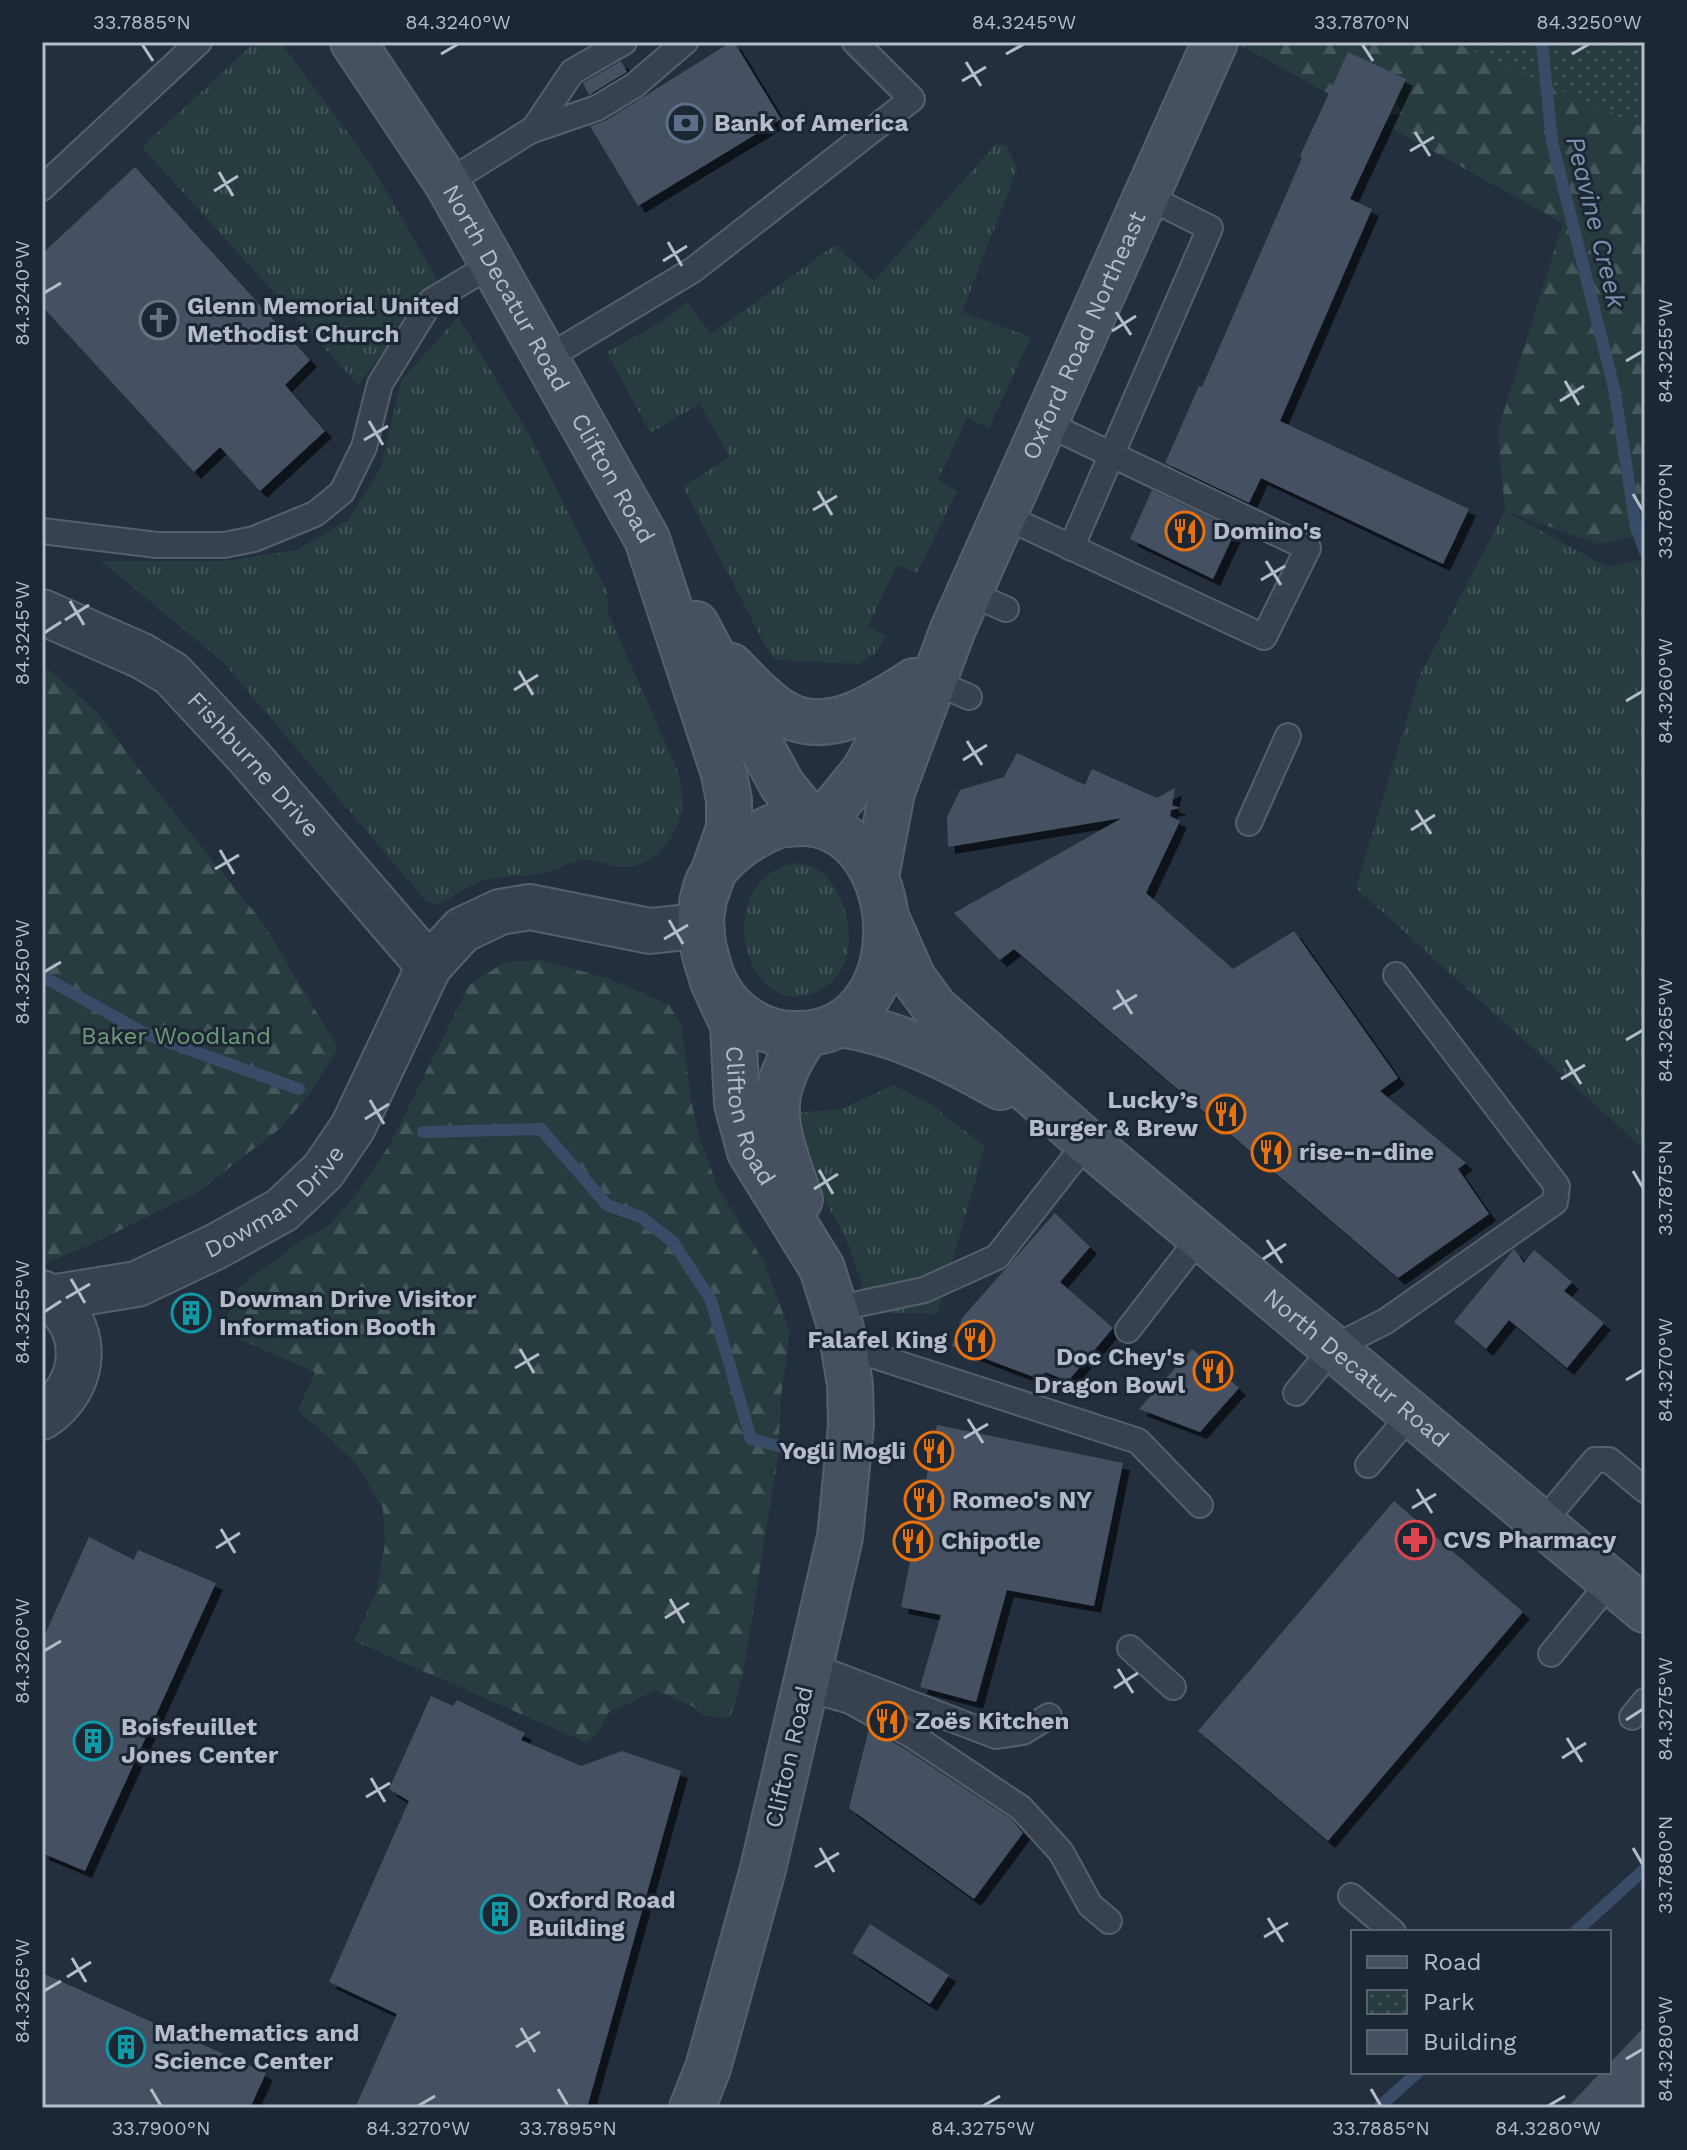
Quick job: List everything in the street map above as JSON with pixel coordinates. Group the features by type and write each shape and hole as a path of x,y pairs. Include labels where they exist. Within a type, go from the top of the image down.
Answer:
{"main road":[{"path":"353,42 447,183 494,263"},
{"name":"Oxford Road Northeast","path":"881,897 892,792 976,610 1004,516 1215,42"},
{"name":"North Decatur Road","path":"494,263 547,358"},
{"name":"Clifton Road","path":"547,358 647,539 724,774 729,800 729,828 708,883 701,919 707,965 733,1025 737,1104 750,1152 833,1308 850,1385 851,1425 840,1537 763,1869 698,2095"},
{"path":"647,539 686,603 782,785 817,824 852,843 865,858 881,897 886,944 880,977 873,993 859,1009 824,1029 794,1053 782,1075 775,1105 781,1143 833,1308"},
{"path":"704,639 755,690 787,715 818,724 854,715 886,699 939,687"},
{"name":"Oxford Road Northeast","path":"817,824 939,687"},
{"path":"716,868 739,846 764,831 778,825 817,824"},
{"name":"North Decatur Road","path":"881,897 913,978 935,1008 1077,1134 1645,1610"},
{"path":"723,1000 745,1019 766,1029 785,1034 824,1029"},
{"name":"North Decatur Road","path":"824,1029 863,1027 964,1066 1077,1134"}],"street":[{"name":"Fishburne Drive","path":"42,612 142,656 172,674 249,757 429,966"},
{"name":"Dowman Drive","path":"46,1295 137,1284 215,1247 282,1210 323,1171 353,1127 429,966 462,930 500,912 530,907 650,931 687,927 701,919"},
{"name":"Dowman Drive","path":"42,1417 71,1389 79,1364 77,1337 72,1324 63,1310 46,1295"}],"lane":[{"path":"42,188 199,42"},
{"path":"533,130 572,72 624,42"},
{"path":"627,71 673,42"},
{"path":"533,130 597,108 635,85 685,42"},
{"path":"547,358 693,270 912,99 855,42"},
{"path":"447,183 589,94"},
{"path":"1071,548 1210,228 1146,196"},
{"path":"42,531 157,545 224,545 254,539 315,514 342,492 364,447 380,384 431,301 494,263"},
{"path":"1004,516 1264,637 1308,548 1045,423"},
{"path":"1249,823 1288,736"},
{"path":"1296,1393 1333,1348 1386,1321 1555,1202 1557,1186 1396,975"},
{"path":"833,1308 924,1290 997,1257 1077,1134"},
{"path":"1128,1330 1200,1237"},
{"path":"833,1308 1138,1441 1200,1505"},
{"path":"1368,1465 1411,1414"},
{"path":"1542,1523 1595,1460 1609,1460 1645,1490"},
{"path":"1551,1654 1611,1581"},
{"path":"1130,1648 1173,1687"},
{"path":"808,1676 996,1736 1023,1732 1049,1716"},
{"path":"808,1676 913,1736 1021,1808 1061,1852 1090,1905 1109,1921"},
{"path":"1351,1896 1391,1930"}],"green space":[{"path":"255,42 280,42 370,163 438,281 358,385 142,147"},
{"path":"1235,42 1645,42 1645,534 1598,544 1505,511 1498,430 1563,223"},
{"path":"1455,42 1645,42 1645,128"},
{"path":"996,144 1006,145 1017,169 962,312 1031,337 989,428 967,418 938,480 957,491 917,573 897,565 868,627 886,636 876,653 859,664 776,660 768,651 683,487 730,457 700,404 650,433 607,352 663,321 687,302 711,334 835,245 874,281"},
{"path":"458,317 529,434 607,591 608,613 675,764 682,800 676,828 663,848 645,862 623,867 586,859 534,875 492,878 473,884 436,905 426,901 223,662 102,561 224,561 297,550 348,520 381,468 401,381"},
{"path":"1505,511 1607,567 1645,559 1645,1150 1356,888 1421,672"},
{"name":"Baker Woodland","path":"42,667 52,672 100,715 135,764 263,923 338,1048 312,1090 282,1127 198,1192 42,1265"},
{"path":"797,863 819,870 832,883 843,904 849,940 845,962 834,980 816,992 791,997 771,988 755,970 746,946 745,919 752,894 769,874"},
{"path":"541,960 610,979 669,1005 681,1024 691,1101 699,1135 718,1188 764,1262 790,1332 781,1397 778,1457 742,1679 730,1718 705,1716 692,1706 656,1691 609,1712 599,1731 587,1743 354,1641 376,1593 385,1544 383,1509 356,1463 298,1410 315,1372 237,1338 225,1321 239,1287 298,1243 328,1226 352,1200 389,1146 469,985 505,962"},
{"path":"893,1085 932,1105 985,1147 937,1314 872,1312 847,1241 808,1169 798,1113 842,1109"}],"building":[{"name":"Bank of America","path":"734,42 781,119 638,206 590,126 605,121"},
{"path":"1348,52 1406,79 1350,199 1372,209 1280,421 1469,509 1443,564 1261,478 1249,503 1165,463 1199,386 1202,387 1302,158 1300,156"},
{"path":"621,61 627,72 589,95 583,83"},
{"name":"Glenn Memorial United Methodist Church","path":"135,167 310,360 285,385 325,431 260,491 220,447 194,472 42,306 42,254"},
{"path":"1152,490 1236,530 1213,579 1130,539"},
{"path":"1017,753 1085,785 1092,769 1157,798 1175,788 1172,805 1180,808 1171,810 1170,816 1180,821 1146,893 1233,969 1294,931 1398,1078 1380,1091 1466,1163 1458,1169 1489,1214 1398,1278 1014,949 1000,960 954,913 1122,818 948,847 947,817 960,790 1004,777"},
{"path":"1055,1213 1090,1247 1060,1282 1113,1328 1068,1381 1045,1372 1042,1380 952,1346 962,1318"},
{"path":"1514,1249 1524,1263 1534,1250 1572,1282 1564,1291 1604,1323 1567,1368 1509,1320 1486,1349 1454,1322"},
{"path":"1192,1349 1239,1388 1200,1432 1139,1409"},
{"path":"937,1425 1123,1463 1094,1606 1007,1590 976,1702 920,1687 941,1615 901,1607"},
{"path":"1394,1501 1523,1612 1328,1841 1198,1731"},
{"name":"Boisfeuillet Jones Center","path":"89,1537 134,1560 138,1550 216,1583 85,1871 42,1853 42,1641"},
{"name":"Oxford Road Building","path":"431,1696 453,1706 457,1700 525,1733 521,1740 581,1766 622,1751 681,1771 587,2108 355,2108 397,2014 329,1982 409,1801 389,1789"},
{"path":"869,1729 1011,1819 1023,1833 974,1899 849,1808"},
{"path":"870,1924 949,1975 930,2004 852,1953"},
{"name":"Mathematics and Science Center","path":"42,1973 266,2073 250,2108 42,2108"},
{"path":"1645,2026 1645,2108 1567,2108 1599,2074 1611,2074 1611,2062"}],"waterway":[{"name":"Peavine Creek","path":"1542,42 1552,142 1614,388 1636,527 1645,552"},
{"path":"42,976 146,1034 299,1089"},
{"path":"423,1132 541,1129 607,1205 641,1217 673,1242 711,1300 751,1439 804,1453"},
{"name":"Peavine Creek","path":"1577,1930 1645,1869"},
{"name":"Peavine Creek","path":"1378,2108 1416,2074"}],"place":[{"name":"Bank of America","path":"686,123"},
{"name":"Glenn Memorial United Methodist Church","path":"159,320"},
{"name":"Domino's","path":"1185,531"},
{"name":"Lucky’s Burger & Brew","path":"1226,1114"},
{"name":"rise-n-dine","path":"1271,1152"},
{"name":"Dowman Drive Visitor Information Booth","path":"191,1313"},
{"name":"Falafel King","path":"975,1340"},
{"name":"Doc Chey's Dragon Bowl","path":"1213,1371"},
{"name":"Yogli Mogli","path":"934,1451"},
{"name":"Romeo's NY","path":"924,1500"},
{"name":"CVS Pharmacy","path":"1415,1540"},
{"name":"Chipotle","path":"913,1541"},
{"name":"Zoës Kitchen","path":"887,1721"},
{"name":"Boisfeuillet Jones Center","path":"93,1741"},
{"name":"Oxford Road Building","path":"500,1914"},
{"name":"Mathematics and Science Center","path":"126,2047"}]}
